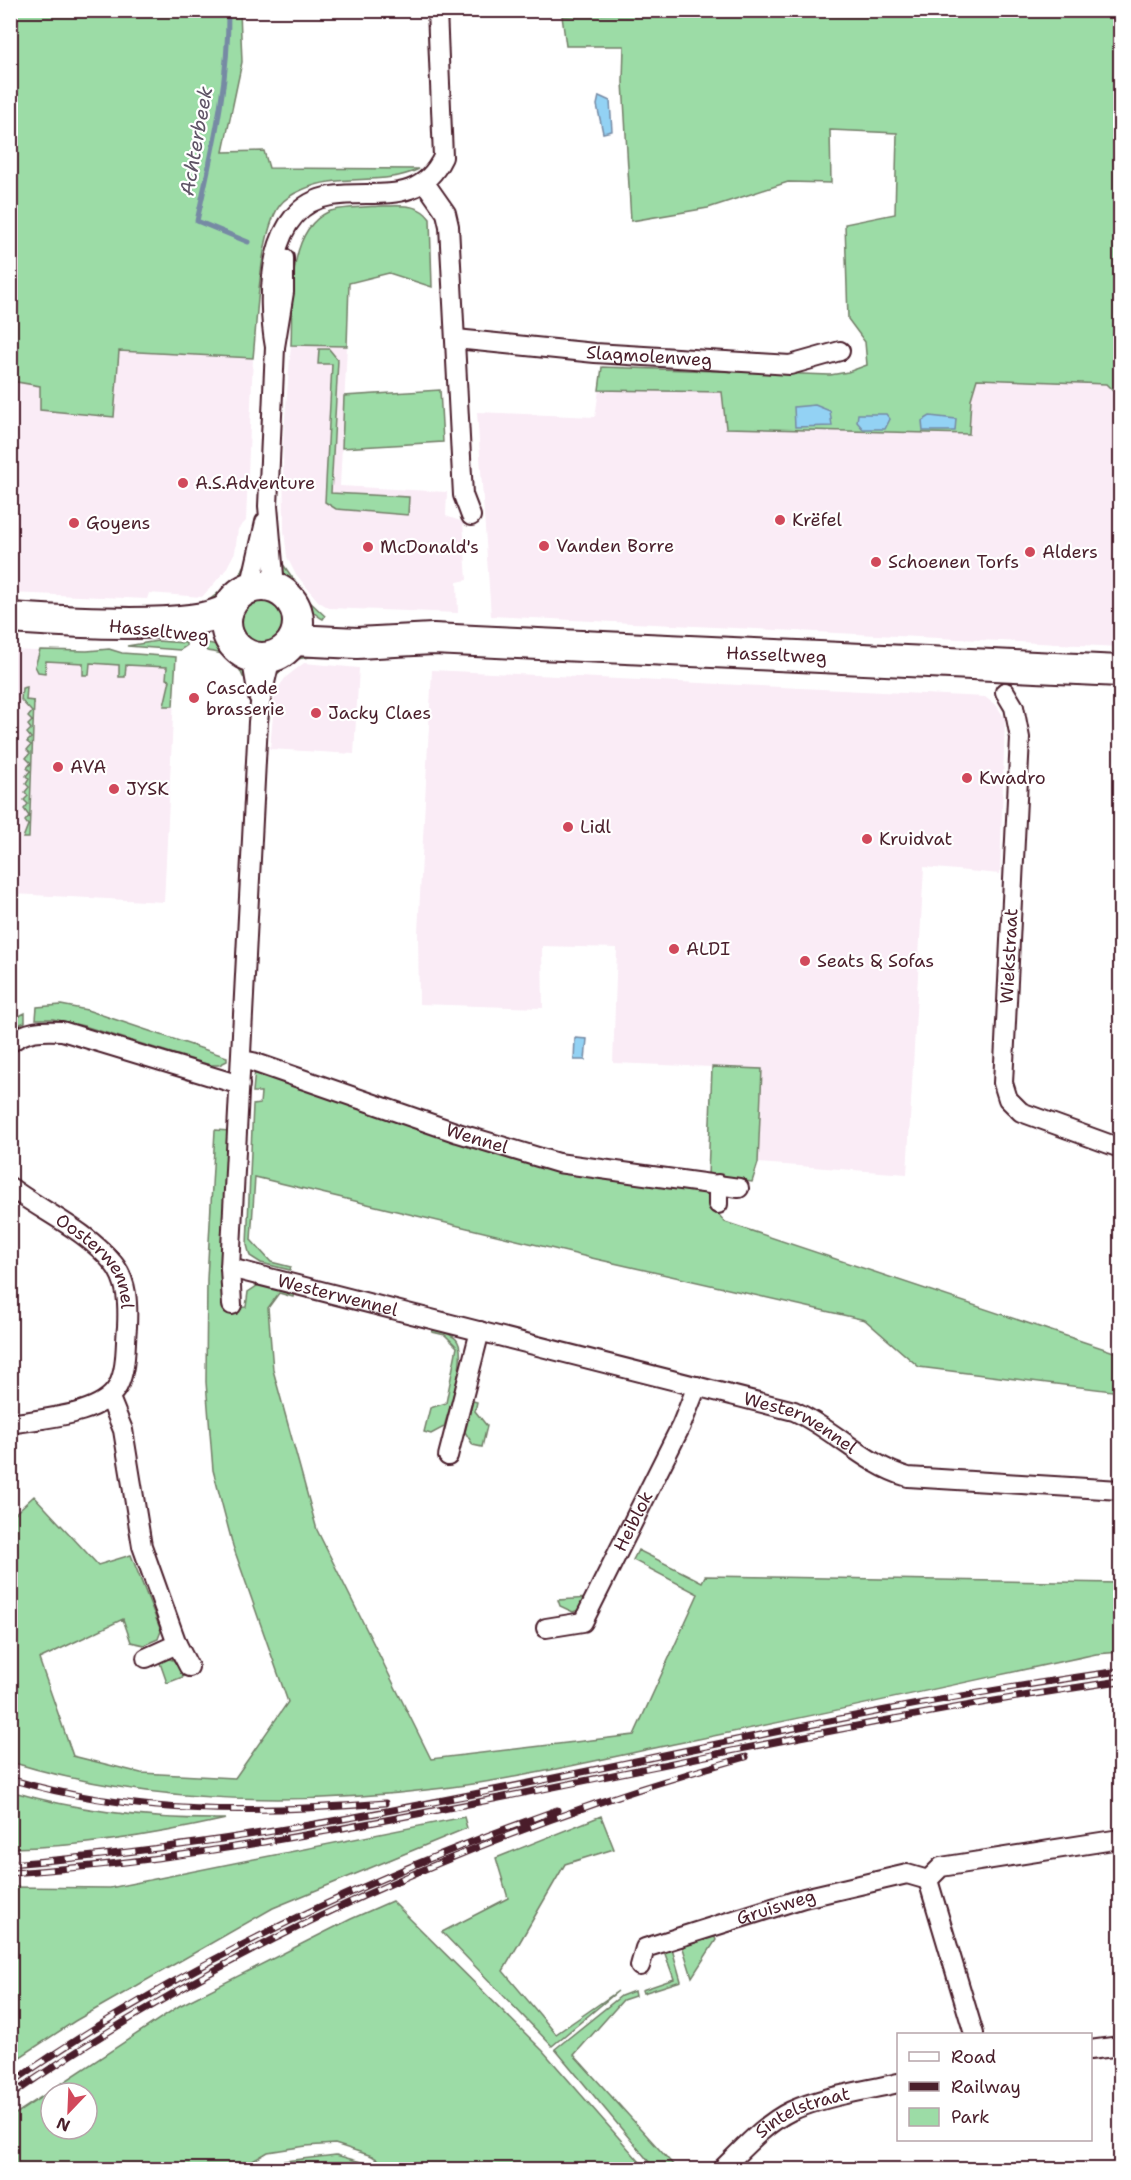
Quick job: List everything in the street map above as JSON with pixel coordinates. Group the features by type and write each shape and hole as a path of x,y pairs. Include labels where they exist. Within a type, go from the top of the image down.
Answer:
{"main road":[{"name":"Hasseltweg","path":"262,587 233,600 229,623 242,652 279,642 357,643 433,639 1120,671"},
{"path":"262,587 285,593 279,642"},
{"name":"Hasseltweg","path":"10,618 89,622 198,619 215,616 229,623"}],"street":[{"path":"262,587 275,347 270,322 270,292 274,260 286,227 303,208 329,196 388,193 411,189 425,183 436,171 443,157 444,148 436,10"},
{"path":"425,183 446,213 449,226 463,495 471,516"},
{"name":"Slagmolenweg","path":"456,339 606,354 790,365 840,351"},
{"path":"262,587 268,506"},
{"path":"232,1305 230,1268 260,704 279,642"},
{"name":"Wiekstraat","path":"1005,692 1014,707 1020,738 1003,1083 1008,1099 1021,1112 1120,1148"},
{"path":"10,1043 21,1035 38,1030 62,1031 240,1085"},
{"name":"Wennel","path":"242,1060 458,1133 558,1163 739,1188"},
{"path":"718,1184 718,1204"},
{"name":"Oosterwennel","path":"10,1187 92,1242 114,1264 128,1297 124,1366 119,1384 110,1398"},
{"name":"Westerwennel","path":"230,1268 794,1411 818,1421 872,1461 892,1472 908,1477 1120,1490"},
{"path":"448,1456 480,1331"},
{"name":"Heiblok","path":"546,1628 583,1622 681,1426 697,1386"},
{"path":"10,1424 88,1409 110,1398 123,1430 142,1546 177,1644 189,1667"},
{"path":"146,1658 177,1644"},
{"path":"974,2033 928,1880 941,1867 1120,1839"},
{"name":"Gruisweg","path":"640,1966 645,1948 804,1898 907,1874 928,1880"},
{"path":"1092,2050 1120,2046"},
{"name":"Sintelstraat","path":"721,2169 768,2126 791,2111 897,2083"}],"shaded area":[{"path":"291,345 347,346 340,486 447,492 446,516 463,522 467,580 457,582 458,613 329,608 318,601 295,573 287,557 284,530 283,444"},
{"path":"119,351 253,358 246,521 238,529 235,552 225,571 202,597 149,593 147,599 11,593 11,381 40,386 114,417"},
{"path":"977,379 1106,384 1120,398 1120,647 491,616 477,412 595,417 599,390 853,394"},
{"path":"11,650 176,657 164,902 14,894 12,956"},
{"path":"304,663 359,668 354,754 270,749 275,692 286,677"},
{"path":"432,670 985,697 997,706 1005,719 1000,874 924,867 907,1174 758,1163 762,1069 613,1063 617,948 542,946 543,1008 419,1004 418,932"}],"green space":[{"path":"704,10 1120,11 1120,398 1106,384 977,379 971,399 969,434 726,428 722,392 599,390 602,367 830,375 848,372 867,365 865,342 848,319 845,224 895,214 897,133 830,130 831,183 788,182 708,208 631,221 623,82 624,46 566,46 562,16"},
{"path":"10,11 240,11 242,62 223,152 264,151 269,168 419,169 386,178 316,185 296,193 280,205 267,236 263,256 253,358 119,351 114,417 40,410 40,386 11,381"},
{"path":"383,206 415,208 421,210 430,219 432,287 389,273 349,283 347,346 291,345 294,271 304,236 314,222 333,210"},
{"path":"319,349 329,349 338,360 331,493 409,497 408,515 336,509 325,502 332,364 318,364"},
{"path":"440,390 443,442 342,448 344,396"},
{"path":"248,559 246,574 222,599 203,605 239,576"},
{"path":"280,560 308,600 325,616 323,619 297,593 285,575"},
{"path":"262,596 278,603 285,619 278,635 262,642 246,635 239,619 246,603"},
{"path":"157,641 186,643 186,646 180,650 127,646"},
{"path":"202,643 218,645 232,652 242,664 247,679 243,677 234,661 220,653 207,651"},
{"path":"109,649 122,653 176,657 173,706 164,706 170,680 166,679 167,667 126,665 125,677 119,677 119,665 90,663 89,675 83,675 83,663 46,661 45,673 38,672 35,666 40,650"},
{"path":"300,649 317,653 315,656 291,660 273,680 278,665"},
{"path":"27,687 26,700 34,701 29,838 23,838 28,825 25,821 29,816 24,809 28,804 24,800 28,796 25,792 29,787 26,784 29,779 26,776 30,771 27,768 31,763 26,758 30,753 27,750 31,745 27,742 31,738 27,733 31,729 28,725 32,721 28,717 32,712 21,700 22,688"},
{"path":"11,956 17,1017 25,1013 25,1022 11,1028"},
{"path":"61,1005 87,1010 227,1057 227,1061 219,1065 210,1065 84,1026 53,1019 36,1019 37,1007"},
{"path":"712,1067 762,1069 758,1163 752,1182 708,1176"},
{"path":"255,1069 441,1131 700,1190 710,1195 712,1207 725,1222 1120,1354 1120,1392 919,1367 865,1320 596,1259 255,1177 251,1240 271,1262 291,1267 290,1270 261,1263 250,1256 247,1245 253,1105 260,1104 261,1092 253,1092"},
{"path":"215,1130 230,1131 227,1308 246,1307 248,1292 260,1284 294,1293 293,1297 279,1293 268,1308 273,1370 317,1530 431,1759 634,1735 698,1594 633,1560 638,1550 702,1582 705,1576 1120,1583 1120,1652 1096,1654 533,1774 390,1794 280,1799 171,1794 117,1787 11,1762 11,1517 34,1496 98,1565 131,1555 161,1631 158,1639 144,1645 131,1642 123,1619 39,1659 73,1756 141,1773 235,1778 288,1702 233,1546 213,1470 206,1382 207,1279"},
{"path":"434,1329 456,1339 460,1356 457,1381 444,1427 431,1434 424,1432 430,1408 446,1403 457,1347 445,1335 432,1332"},
{"path":"473,1401 477,1402 475,1411 487,1426 482,1447 473,1445 465,1432"},
{"path":"589,1598 581,1609 573,1612 560,1606 558,1600"},
{"path":"165,1658 173,1660 188,1675 167,1683 159,1660"},
{"path":"10,1791 64,1804 117,1813 171,1818 226,1819 119,1839 11,1848"},
{"path":"601,1816 614,1849 565,1864 503,1971 556,2034 618,1991 552,2046 442,1932 508,1898 496,1858"},
{"path":"464,1817 467,1828 273,1908 75,2021 11,2063 11,1887 110,1888"},
{"path":"392,1901 543,2051 646,2169 392,2169 372,2156 335,2144 268,2152 239,2169 11,2169 11,2117 39,2098 39,2141 99,2141 99,2081 65,2081 179,2006 351,1919"},
{"path":"714,1935 716,1940 692,1977 682,1945"},
{"path":"672,1949 681,1981 643,1993 642,1990 674,1979 664,1951"},
{"path":"634,1991 635,1996 623,2000 574,2055 677,2169 655,2169 555,2049 621,1996"},
{"path":"336,2155 368,2164 374,2169 260,2169 276,2162"}],"water":[{"path":"599,96 610,101 612,131 603,133 597,105"},
{"path":"815,405 830,411 832,426 795,427 794,407"},
{"path":"858,414 886,414 890,419 885,429 863,429 857,422"},
{"path":"930,416 956,419 955,431 923,431 922,421"},
{"path":"575,1038 587,1039 585,1060 574,1060"}],"waterway":[{"name":"Achterbeek","path":"228,10 223,90 197,221 248,242"}],"railway":[{"path":"10,1864 150,1849 290,1828 428,1803 842,1718 1120,1671"},
{"path":"10,1873 122,1863 288,1838 953,1708 1120,1681"},
{"path":"10,2096 95,2040 182,1988 272,1940 364,1896 458,1855 553,1819 649,1786 746,1757"},
{"path":"10,1779 103,1800 196,1809 291,1809 385,1803"},
{"path":"10,2084 139,2001 274,1929 414,1865 557,1810"}],"place":[{"name":"A.S.Adventure","path":"183,483"},
{"name":"Krëfel","path":"780,520"},
{"name":"Goyens","path":"74,523"},
{"name":"Vanden Borre","path":"544,546"},
{"name":"McDonald's","path":"368,547"},
{"name":"Alders","path":"1030,552"},
{"name":"Schoenen Torfs","path":"876,562"},
{"name":"Cascade brasserie","path":"194,698"},
{"name":"Jacky Claes","path":"316,713"},
{"name":"AVA","path":"58,767"},
{"name":"Kwadro","path":"967,778"},
{"name":"JYSK","path":"114,789"},
{"name":"Lidl","path":"568,827"},
{"name":"Kruidvat","path":"867,839"},
{"name":"ALDI","path":"674,949"},
{"name":"Seats & Sofas","path":"805,961"}]}
